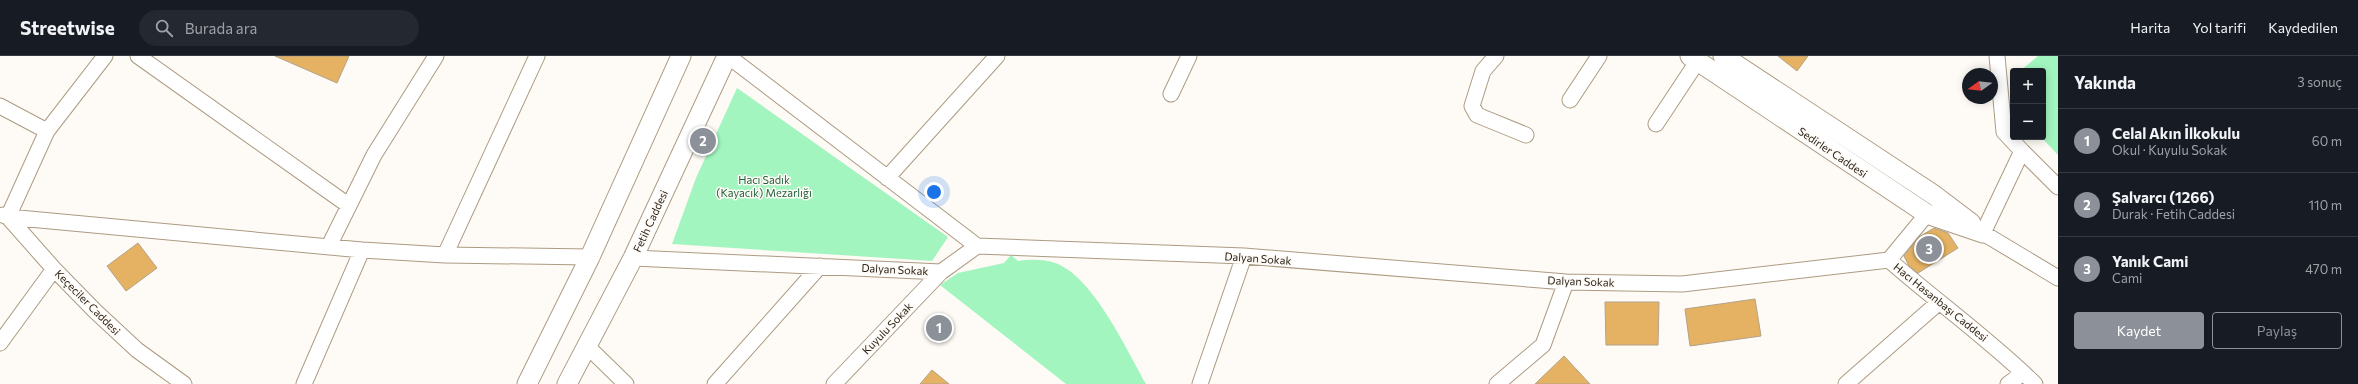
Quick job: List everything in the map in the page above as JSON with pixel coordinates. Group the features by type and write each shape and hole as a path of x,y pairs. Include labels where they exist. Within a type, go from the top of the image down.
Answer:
{"main road":[{"path":"527,384 590,257 681,56"},
{"name":"Fetih Caddesi","path":"567,384 633,258 728,56"},
{"name":"Sedirler Caddesi","path":"1723,56 1934,195 1983,232"},
{"name":"Sedirler Caddesi","path":"1693,59 1927,214 1983,232"}],"street":[{"path":"105,56 47,131 4,215 362,250 444,255 590,257"},
{"path":"138,56 348,205"},
{"path":"329,246 348,205 374,156 436,56"},
{"path":"444,255 537,56"},
{"path":"728,56 977,246"},
{"path":"887,178 997,56"},
{"path":"1171,94 1189,56"},
{"path":"1496,56 1483,71 1472,106 1477,115 1526,135"},
{"path":"1570,100 1599,56"},
{"path":"2000,57 2004,132 2058,187"},
{"path":"1656,124 1693,59"},
{"path":"0,106 47,131"},
{"path":"1983,232 2022,151"},
{"name":"Hacı Hasanbaşı Caddesi","path":"1927,214 1889,260 1938,303 2001,351 2035,384"},
{"name":"Keçeciler Caddesi","path":"4,215 54,269 137,350 184,384"},
{"name":"Sedirler Caddesi","path":"1983,232 2058,278"},
{"name":"Dalyan Sokak","path":"633,258 941,272 977,246 1244,256 1566,282 1682,284 1889,260"},
{"path":"304,384 362,250"},
{"path":"1200,384 1244,256"},
{"path":"715,384 820,266"},
{"path":"0,342 54,269"},
{"name":"Kuyulu Sokak","path":"834,384 941,272"},
{"path":"1497,384 1543,345 1566,282"},
{"path":"1846,384 1938,303"},
{"path":"587,346 626,384"},
{"path":"2008,384 2023,373"}],"green space":[{"path":"2038,56 2058,56 2058,155 2044,140 2046,140 2046,68 2024,68"},
{"name":"Hacı Sadık (Kayacık) Mezarlığı","path":"737,88 948,237 932,261 672,244 696,178"},
{"path":"1011,255 1018,261 1037,260 1055,263 1069,270 1082,282 1095,298 1119,334 1146,384 1066,384 940,285 958,273 1004,263"}],"building":[{"path":"275,56 349,56 337,83"},
{"path":"1778,56 1808,56 1797,71"},
{"path":"1934,228 1948,233 1958,248 1918,273 1909,266 1904,256 1919,237"},
{"path":"138,243 157,268 126,291 107,266"},
{"path":"1755,299 1761,336 1690,346 1685,309"},
{"path":"1605,302 1659,302 1658,345 1606,345"},
{"path":"1564,356 1590,384 1535,384"},
{"path":"932,370 949,384 920,384"}],"place":[{"name":"Şalvarcı (1266)","path":"703,141"},
{"name":"Yanık Cami","path":"1929,249"},
{"name":"Celal Akın İlkokulu","path":"939,328"}]}
